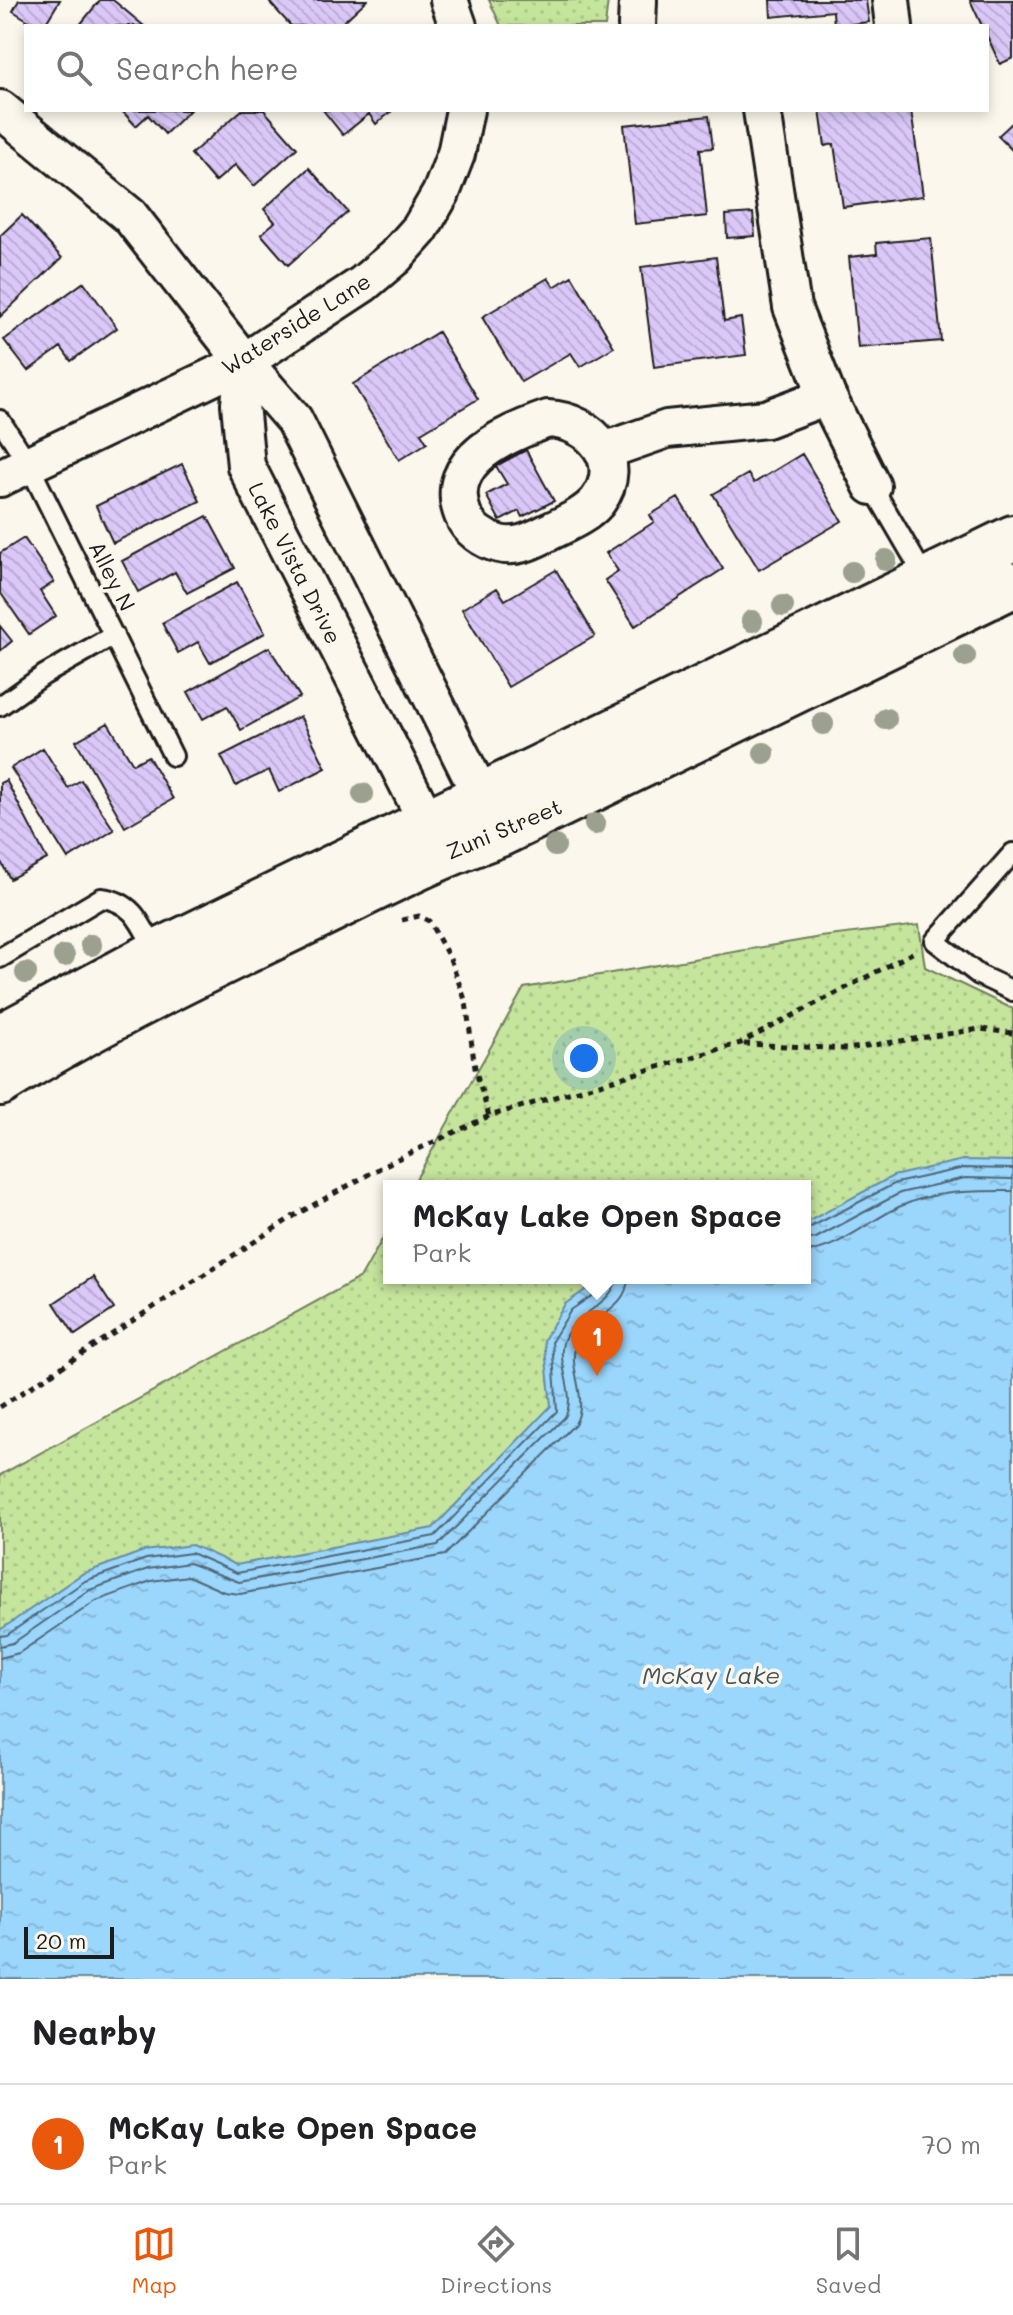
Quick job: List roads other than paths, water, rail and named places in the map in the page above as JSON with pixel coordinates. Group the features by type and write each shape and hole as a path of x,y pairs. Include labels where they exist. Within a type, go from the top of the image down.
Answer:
{"main road":[{"name":"Zuni Street","path":"0,1083 58,1047 137,1006 435,838 480,795 1013,538"},
{"name":"Zuni Street","path":"0,1037 156,953 435,838 500,834 1013,585"}],"street":[{"path":"449,0 457,24"},
{"path":"637,24 638,0"},
{"path":"891,0 894,24"},
{"path":"0,109 69,169 130,216 244,362 294,420 500,834"},
{"name":"Waterside Lane","path":"14,470 244,362 363,284 395,257 420,229 441,193 456,154 465,112"},
{"path":"762,112 792,307 827,396 872,486"},
{"name":"Lake Vista Drive","path":"244,362 240,404 246,466 435,838"},
{"path":"604,451 667,429 766,419 827,396"}],"lane":[{"name":"Alley N","path":"0,420 14,470 114,635 173,756"},
{"path":"872,486 926,579"},
{"path":"0,706 44,675 114,635"},
{"path":"1013,853 935,941 979,975 1013,991"},
{"path":"0,958 101,898 119,900 134,912 156,953"}],"water":[{"name":"McKay Lake","path":"963,1160 1013,1161 1013,1979 0,1979 0,1630 82,1574 144,1551 192,1545 236,1565 433,1528 551,1406 544,1340 565,1304 594,1284 811,1284 811,1220 893,1176"}],"place":[{"name":"McKay Lake Open Space","path":"597,1376"}]}
